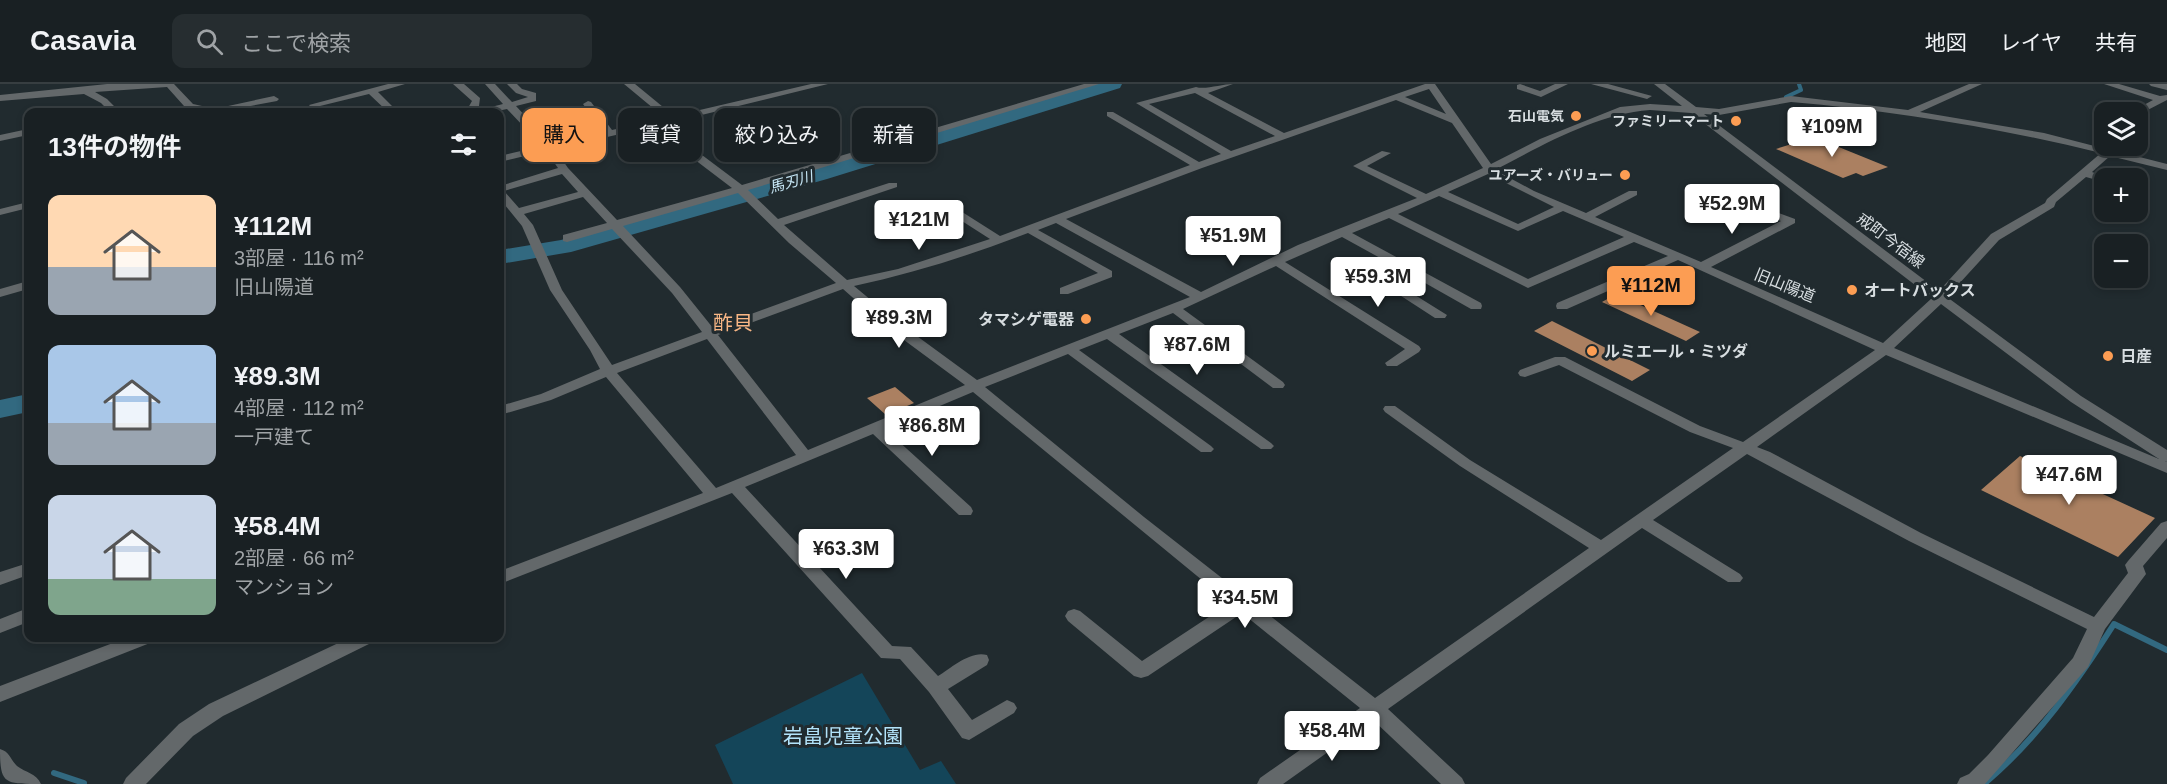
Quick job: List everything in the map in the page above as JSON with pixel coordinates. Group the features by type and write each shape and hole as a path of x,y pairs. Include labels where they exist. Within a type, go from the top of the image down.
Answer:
{"street":[{"path":"64,94 72,84"},
{"path":"0,98 64,94 107,87 169,84 190,107"},
{"path":"317,108 314,105 400,84"},
{"path":"458,84 477,100 473,108"},
{"path":"490,84 522,119"},
{"path":"500,108 530,101 534,97 519,91 512,84"},
{"path":"629,84 657,108"},
{"path":"702,113 823,84"},
{"path":"567,238 1094,84"},
{"path":"1201,92 1228,84"},
{"path":"504,410 546,397 608,371 846,284 901,272 999,240 1198,166 1431,84"},
{"name":"旧山陽道","path":"1431,84 1490,169 1562,208 1635,237 1885,349 2167,468"},
{"path":"1520,87 1541,94 1563,84"},
{"path":"1596,84 1647,96 1635,103 1635,107"},
{"name":"戒町今宿線","path":"1659,84 2076,399 2167,457"},
{"path":"1908,113 1977,84"},
{"path":"2109,84 2164,97"},
{"path":"2154,84 2167,87"},
{"path":"1230,155 1142,103 1196,90 1283,136"},
{"path":"86,91 104,101 111,108"},
{"path":"371,91 388,108"},
{"path":"2148,106 2164,97"},
{"path":"1396,98 1455,121"},
{"path":"230,108 274,99"},
{"path":"504,576 713,495 975,386 1174,308 1277,262 1302,248 1389,214 1490,169 1566,130 1610,113 1635,107 1733,111 1791,99 1908,113 2094,146"},
{"path":"588,104 610,134"},
{"path":"185,108 203,105 206,108"},
{"path":"1110,114 1198,166"},
{"path":"606,135 618,132"},
{"path":"0,138 24,133"},
{"path":"1386,153 1358,166 1425,197"},
{"path":"504,158 522,154"},
{"path":"1267,784 1885,349 1940,298 1995,237 2050,205 2050,201 2103,156"},
{"path":"2133,156 2167,167"},
{"path":"702,160 741,189 890,323 975,386 1242,604 1375,709 1455,784"},
{"path":"559,162 676,290 805,456"},
{"path":"504,190 564,170"},
{"path":"2085,173 2094,176"},
{"path":"778,223 893,184"},
{"path":"1437,192 1518,228 1562,208"},
{"path":"517,212 586,193"},
{"path":"1586,218 1633,193"},
{"path":"504,196 517,212 541,253 556,290 597,350 608,371 713,495"},
{"path":"1701,267 1791,221 1745,204"},
{"path":"944,206 999,240"},
{"path":"0,212 24,207"},
{"path":"1389,214 1528,284 1635,237"},
{"path":"1055,218 1200,297"},
{"path":"1029,229 1108,274 1065,291"},
{"path":"1343,233 1476,306"},
{"path":"1562,306 1678,256"},
{"path":"1277,262 1414,349 1392,363"},
{"path":"1412,271 1384,282 1440,315"},
{"path":"0,293 24,286"},
{"path":"1174,308 1278,385"},
{"path":"1108,333 1266,446"},
{"path":"1069,349 1206,449"},
{"path":"1525,373 1560,360 1695,429 1765,455 1915,537 2097,626"},
{"path":"1390,409 1465,463 1601,548"},
{"path":"876,428 965,511"},
{"path":"735,486 888,653 904,652 936,687 969,732 1007,708"},
{"path":"1642,521 1734,578"},
{"path":"1967,784 1976,780 1995,762 2081,662 2097,626 2137,574 2134,565 2167,527"},
{"path":"0,579 24,570"},
{"path":"1074,616 1141,671 1242,604"},
{"path":"0,626 24,617"},
{"path":"0,694 134,642"},
{"path":"134,784 186,730 216,710 343,642"},
{"path":"936,687 980,660"},
{"path":"0,757 10,772 31,784"}],"green space":[{"name":"岩畠児童公園","path":"862,673 920,770 941,761 956,784 733,784 715,745"}],"building":[{"path":"1814,137 1888,167 1863,176 1856,173 1843,178 1776,149"},
{"path":"1616,294 1700,332 1686,341 1602,302"},
{"name":"ルミエール・ミツダ","path":"1552,321 1650,370 1632,381 1534,331"},
{"path":"895,387 914,403 886,415 867,398"},
{"path":"2020,456 2155,518 2118,557 1981,490"}],"waterway":[{"name":"馬刃川","path":"504,256 563,247 819,174 1113,84"},
{"path":"1786,97 1801,90 1799,84"},
{"name":"馬刃川","path":"0,409 24,404"},
{"path":"1985,783 2022,747 2056,708 2114,624 2167,650"},
{"path":"54,773 84,783"}],"place":[{"name":"石山電気","path":"1576,116"},
{"name":"ファミリーマート","path":"1736,121"},
{"name":"ユアーズ・バリュー","path":"1625,175"},
{"name":"オートバックス","path":"1852,290"},
{"name":"タマシゲ電器","path":"1086,319"},
{"name":"ルミエール・ミツダ","path":"1592,351"},
{"name":"日産","path":"2108,356"}],"district":[{"name":"酢貝","path":"733,323"}]}
